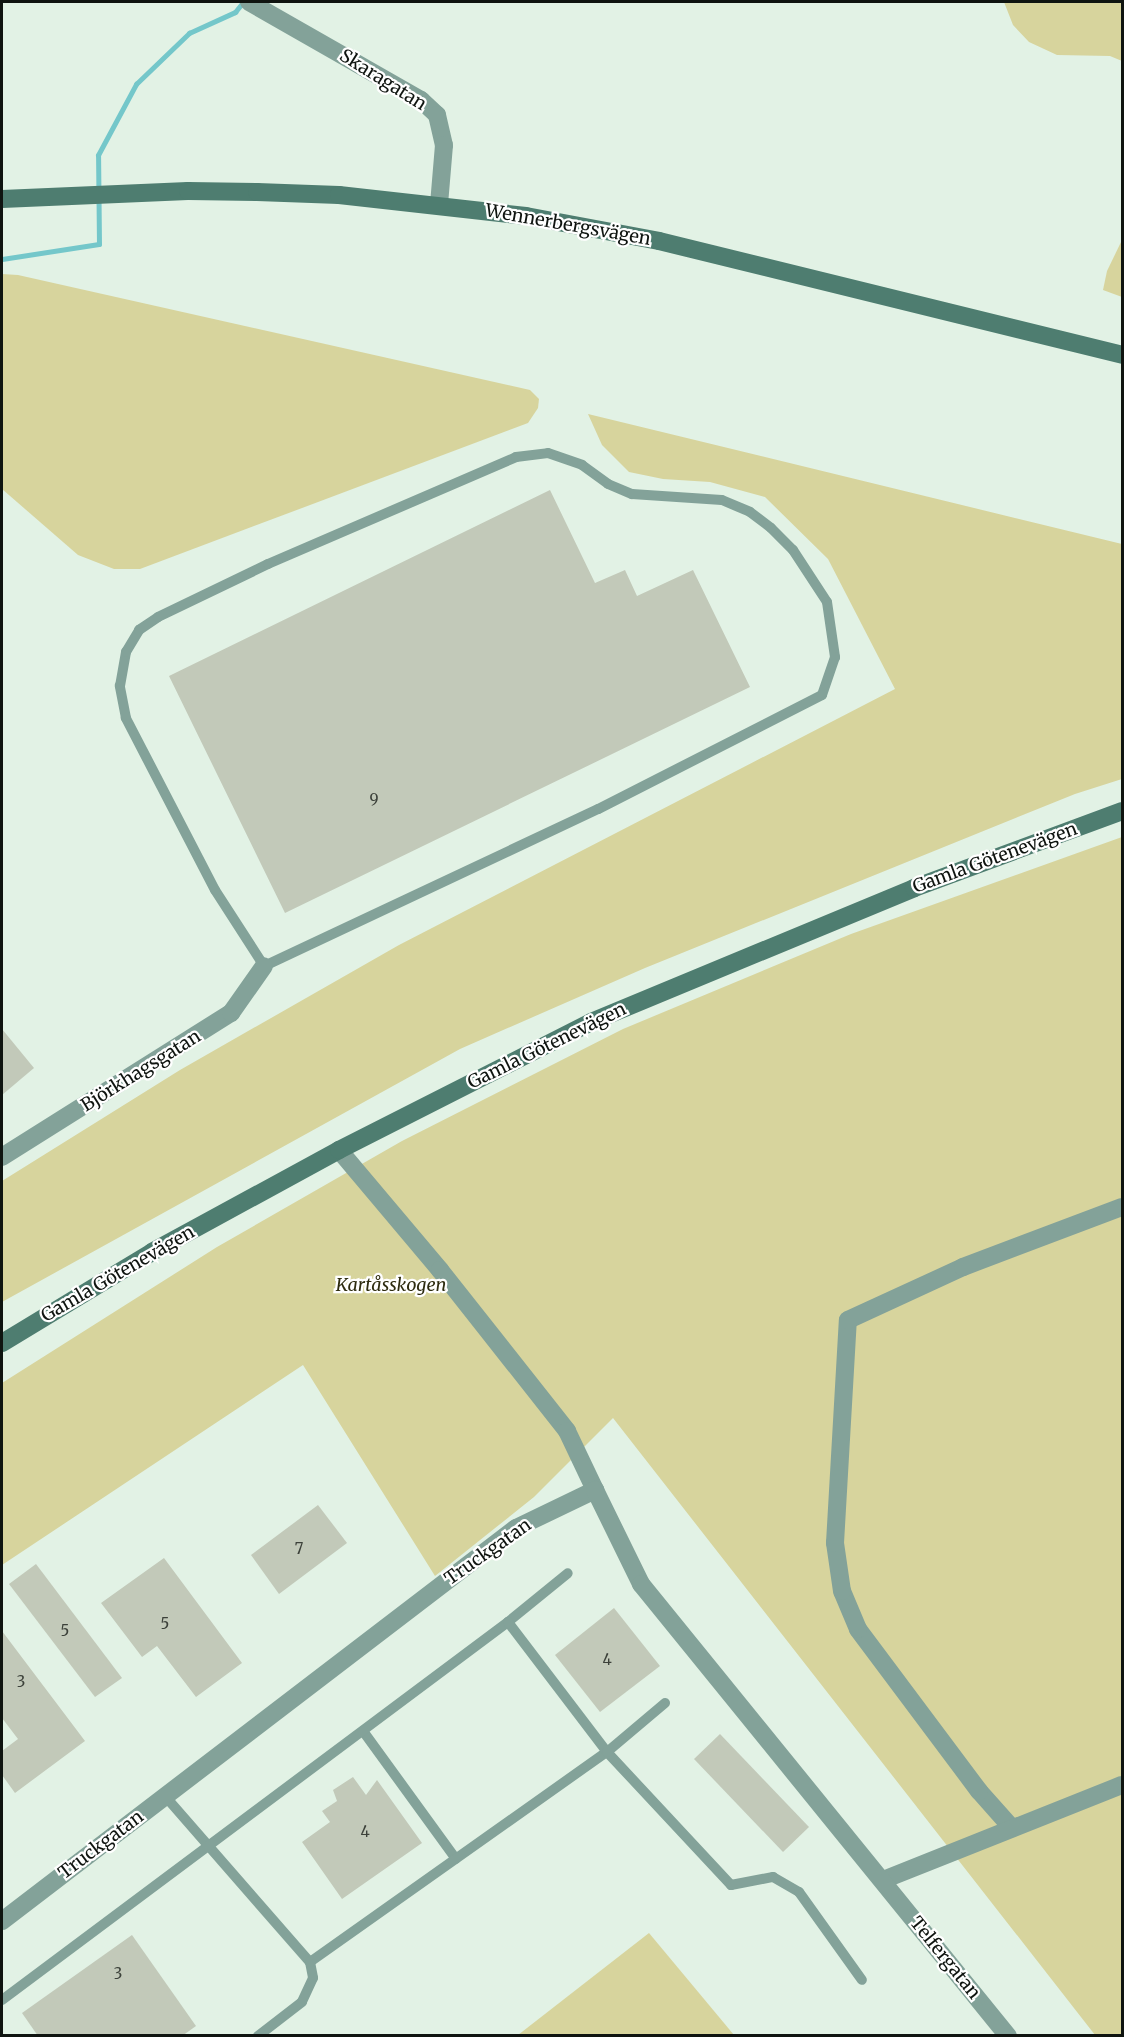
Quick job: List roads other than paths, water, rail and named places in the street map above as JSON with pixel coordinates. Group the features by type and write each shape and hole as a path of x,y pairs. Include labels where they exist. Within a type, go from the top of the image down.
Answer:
{"street":[{"name":"Skaragatan","path":"249,2 421,100 437,115 444,145 439,205"},
{"name":"Wennerbergsvägen","path":"2,199 188,191 339,195 526,216 647,238 1122,355"},
{"name":"Gamla Götenevägen","path":"2,1343 152,1252 339,1150 591,1022 914,888 1122,811"},
{"name":"Björkhagsgatan","path":"2,1157 231,1013 264,966"},
{"path":"339,1150 440,1270 567,1431 641,1584 883,1880 1011,1827 1122,1785"},
{"path":"1011,1827 979,1791 870,1646 842,1591 835,1543 848,1320 963,1268 1122,1207"},
{"name":"Truckgatan","path":"2,1921 516,1528 595,1490"},
{"name":"Telfergatan","path":"883,1880 1008,2036"}],"lane":[{"path":"548,453 582,465 608,484 632,494 696,496 722,500 750,512 786,543 814,578 827,602 835,657 822,695 807,706 390,909 264,966 215,890 126,718 120,686 126,652 139,630 148,623 268,564 516,457 548,453"},
{"path":"2,2000 508,1622 568,1573"},
{"path":"508,1622 607,1752 731,1885 773,1877 799,1892 862,1980"},
{"path":"310,1962 607,1752 665,1703"},
{"path":"363,1731 456,1859"},
{"path":"165,1796 310,1962 313,1978 302,2002 258,2036"}],"waterway":[{"path":"2,259 99,244 98,155 136,84 189,33 235,12 243,2"}],"park label":[{"name":"Kartåsskogen","path":"391,1285"}]}
